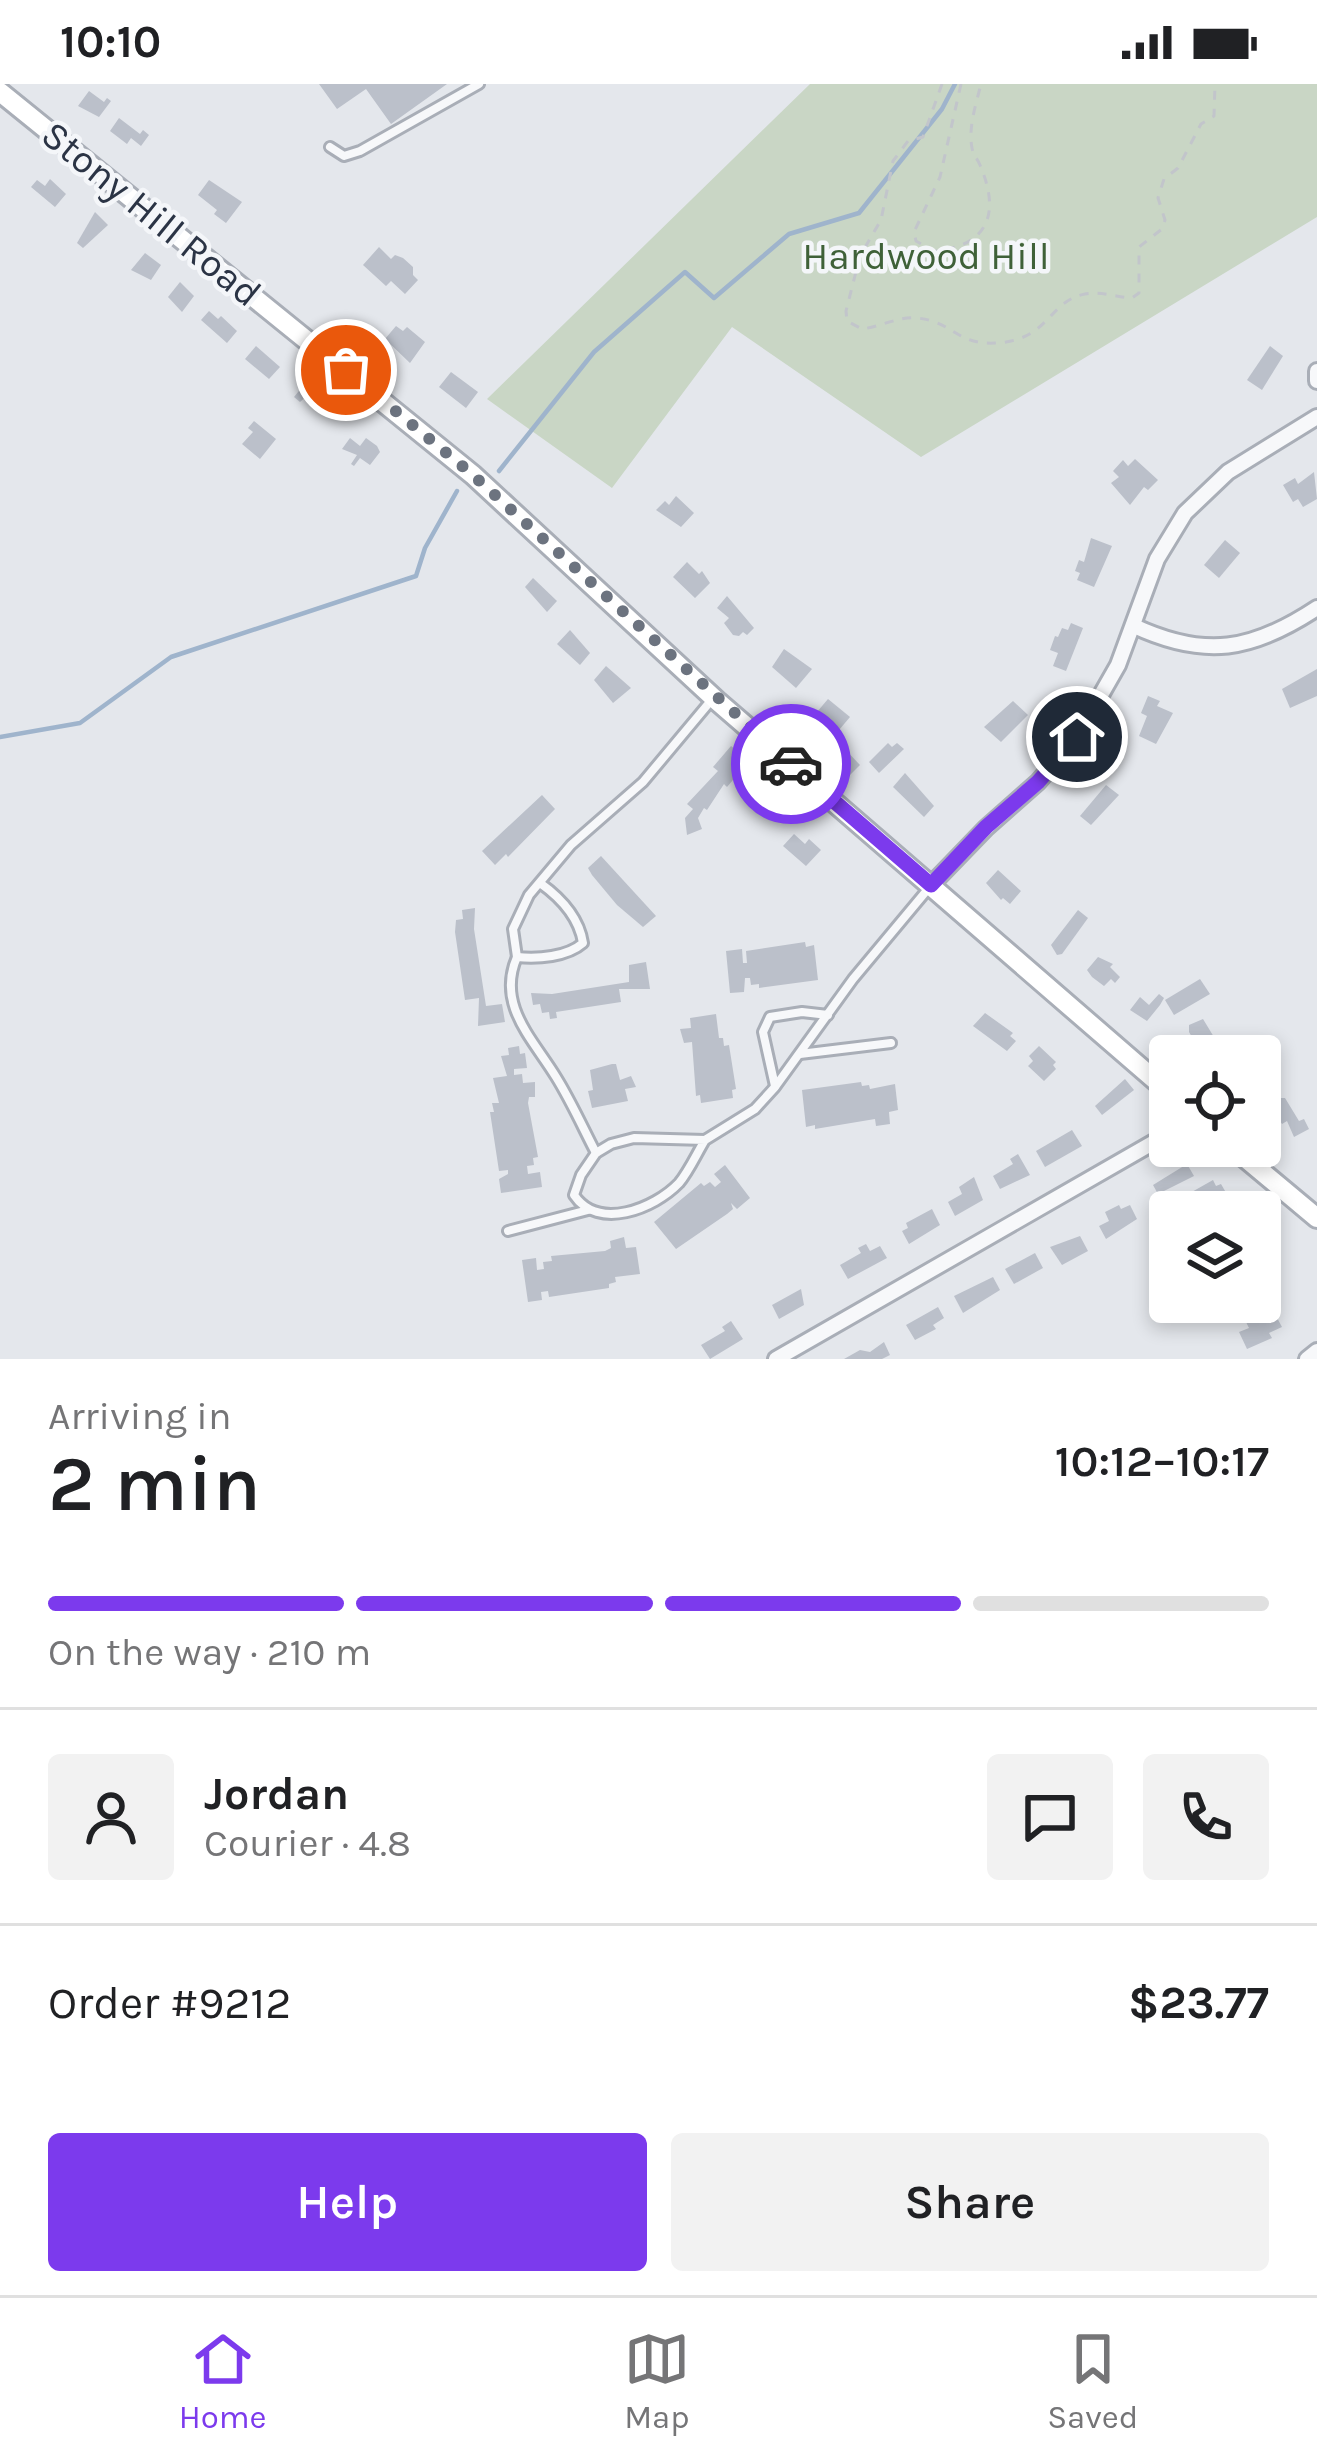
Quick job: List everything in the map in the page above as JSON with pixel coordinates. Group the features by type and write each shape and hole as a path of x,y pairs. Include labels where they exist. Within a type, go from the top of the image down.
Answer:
{"main road":[{"name":"Stony Hill Road","path":"0,92 473,475 714,698 1149,1075"},
{"path":"1257,1167 1317,1218"}],"street":[{"path":"1317,371 1317,381"},
{"path":"931,885 986,827 1038,782 1077,737 1118,665 1157,559 1185,513 1228,472 1317,417"},
{"path":"1134,626 1196,648 1225,646 1280,631 1317,608"},
{"path":"776,1359 1149,1145"},
{"path":"1307,1359 1317,1351"}],"lane":[{"path":"329,147 344,156 361,151 479,84"},
{"path":"596,1153 557,1078 515,1013 511,976 517,957 516,915 571,845 643,782 714,698"},
{"path":"517,957 571,951 583,944 575,919 540,883"},
{"path":"508,1231 589,1209 616,1215 678,1184 705,1140 755,1109 775,1087 931,885"},
{"path":"775,1087 763,1032 770,1017 828,1015"},
{"path":"800,1054 891,1043"},
{"path":"589,1209 574,1195 575,1186 596,1153 634,1138 705,1140"}],"path":[{"path":"942,84 923,136 908,141 893,161 881,220 860,256 847,321 862,329 919,318 946,326 965,341 994,343 1039,331 1069,299 1080,295 1132,298 1139,293 1138,247 1162,229 1165,220 1158,198 1164,179 1178,168 1201,124 1214,116 1215,84"},
{"path":"961,84 940,177 914,232 916,241 934,251 970,243 989,218 987,190 973,153 970,128 981,84"}],"green space":[{"name":"Hardwood Hill","path":"810,84 1317,84 1317,217 921,457 732,327 612,488 487,399"}],"building":[{"path":"319,84 447,84 391,124 366,89 337,109"},
{"path":"89,91 104,102 111,101 99,117 78,106"},
{"path":"119,118 149,135 141,146 131,138 127,144 110,131"},
{"path":"50,179 66,194 55,207 31,187 37,180 45,186"},
{"path":"209,180 242,202 226,223 198,195"},
{"path":"95,212 108,225 83,248 77,243"},
{"path":"379,247 391,259 395,255 413,267 418,280 405,294 391,281 386,286 363,265"},
{"path":"145,253 161,265 151,280 131,270"},
{"path":"180,282 194,296 182,312 168,297"},
{"path":"209,311 237,331 227,343 201,320"},
{"path":"396,326 403,331 407,327 425,342 410,363 385,339"},
{"path":"256,346 280,367 269,379 245,359"},
{"path":"1270,346 1283,356 1262,390 1247,380"},
{"path":"316,370 327,378 300,402 294,397"},
{"path":"451,372 478,392 466,408 439,387"},
{"path":"254,421 276,439 260,459 242,444 253,432 248,428"},
{"path":"350,438 360,446 366,438 377,446 380,452 370,465 360,458 351,464 357,455 342,449"},
{"path":"1135,459 1158,480 1148,490 1144,487 1130,505 1111,483 1119,477 1113,471 1123,460 1128,466"},
{"path":"1314,472 1317,499 1303,507 1298,499 1293,502 1283,485 1295,478 1298,484"},
{"path":"676,496 694,513 681,527 656,510"},
{"path":"1091,538 1112,546 1094,587 1077,580 1080,573 1075,571 1079,560 1084,562"},
{"path":"1225,540 1240,553 1219,578 1204,565"},
{"path":"687,562 710,583 695,598 673,577"},
{"path":"533,578 557,601 547,612 525,587"},
{"path":"727,596 754,628 747,635 733,635 724,623 729,618 717,608"},
{"path":"1071,623 1083,628 1066,671 1053,666 1058,653 1050,650 1055,636"},
{"path":"570,630 590,653 580,665 557,644"},
{"path":"784,649 812,669 796,688 772,667"},
{"path":"606,666 631,688 613,703 594,680"},
{"path":"1317,669 1317,696 1290,708 1282,689"},
{"path":"1148,696 1173,713 1156,744 1139,736"},
{"path":"828,699 850,717 839,730 817,712"},
{"path":"1013,701 1028,715 1001,742 984,727"},
{"path":"888,743 904,749 879,773 869,762"},
{"path":"731,746 749,761 704,808 698,818 702,829 687,835 685,818 693,809 687,804 718,771 713,767"},
{"path":"842,746 860,765 849,776 829,760"},
{"path":"905,773 934,806 924,817 893,787"},
{"path":"1106,785 1119,795 1091,825 1080,816"},
{"path":"542,795 555,809 495,865 482,851"},
{"path":"794,834 821,850 806,866 783,846"},
{"path":"601,856 656,916 643,927 592,875 588,868"},
{"path":"998,870 1021,891 1010,904 986,883"},
{"path":"475,908 486,1006 502,1004 505,1022 478,1026 479,998 465,1000 455,932 456,920 463,919 462,910"},
{"path":"1078,910 1088,918 1057,955 1051,945"},
{"path":"805,942 806,947 814,945 818,980 759,988 745,978 744,992 730,993 726,951 742,949 743,963 747,963 746,951"},
{"path":"1098,957 1113,964 1110,967 1120,977 1115,983 1111,979 1104,986 1087,970"},
{"path":"646,962 650,989 619,989 621,1002 556,1012 557,1018 550,1019 540,1004 533,1005 531,993 629,982 629,965"},
{"path":"1200,979 1210,994 1174,1015 1165,1000"},
{"path":"1159,994 1164,998 1147,1021 1130,1010 1140,997 1149,1005"},
{"path":"985,1013 1013,1033 1010,1036 1016,1041 1007,1051 973,1026"},
{"path":"716,1014 719,1038 724,1046 729,1045 736,1089 733,1098 701,1103 700,1095 696,1096 692,1042 684,1043 680,1029 691,1028 690,1018"},
{"path":"1203,1019 1213,1035 1191,1035 1189,1025"},
{"path":"519,1046 527,1068 514,1069 514,1075 522,1074 523,1083 535,1082 535,1097 529,1097 528,1103 538,1157 533,1158 534,1165 527,1166 528,1174 540,1172 542,1187 501,1193 499,1179 508,1170 499,1171 490,1112 494,1112 492,1103 499,1103 493,1078 507,1076 501,1056"},
{"path":"1039,1046 1056,1062 1056,1069 1044,1081 1028,1066 1033,1061 1029,1056"},
{"path":"616,1064 620,1080 631,1076 636,1087 625,1089 628,1101 592,1108 590,1070"},
{"path":"1125,1079 1134,1090 1102,1115 1095,1106"},
{"path":"861,1082 870,1089 895,1084 898,1110 889,1112 890,1124 876,1126 875,1119 806,1127 802,1090"},
{"path":"1281,1098 1285,1098 1309,1129 1294,1137 1287,1121 1282,1124"},
{"path":"1072,1130 1082,1146 1045,1167 1036,1151"},
{"path":"1018,1154 1030,1175 1000,1189 993,1176 1013,1164 1010,1159"},
{"path":"725,1165 750,1198 737,1209 731,1203 733,1209 676,1249 654,1222 701,1183 715,1187 721,1182 714,1174"},
{"path":"1182,1167 1189,1167 1194,1176 1164,1191 1156,1191 1153,1185"},
{"path":"974,1177 983,1200 955,1216 948,1202 962,1194 959,1187"},
{"path":"1213,1180 1225,1191 1194,1191"},
{"path":"1119,1205 1121,1209 1130,1205 1137,1219 1106,1239 1099,1226 1109,1221 1105,1212"},
{"path":"932,1209 940,1225 909,1244 902,1231 908,1228 906,1223"},
{"path":"1080,1236 1088,1251 1062,1265 1050,1247"},
{"path":"624,1237 626,1248 636,1247 640,1274 615,1277 609,1288 549,1297 548,1291 541,1292 542,1300 528,1302 522,1260 536,1258 537,1270 544,1269 543,1262 552,1261 551,1256 605,1251 611,1248 610,1241"},
{"path":"866,1244 870,1251 880,1246 887,1258 848,1279 840,1265 861,1253 858,1248"},
{"path":"1035,1253 1043,1268 1014,1284 1005,1269"},
{"path":"993,1277 1000,1290 963,1313 954,1296"},
{"path":"801,1289 804,1305 779,1319 772,1305"},
{"path":"938,1307 944,1318 933,1325 936,1329 915,1340 906,1325"},
{"path":"731,1321 743,1339 710,1359 701,1345 725,1331 722,1327"},
{"path":"1246,1323 1280,1323 1282,1327 1269,1333 1272,1338 1247,1349 1239,1332 1249,1328"},
{"path":"884,1342 890,1355 882,1359 844,1359 860,1350 870,1352"}],"waterway":[{"path":"499,471 594,352 685,272 714,298 789,234 859,213 942,109 955,84"},
{"path":"0,737 80,723 171,657 416,576 425,548 457,491"}],"way so far":[{"path":"346,370 473,475 791,764"}],"route":[{"path":"791,764 931,885 986,827 1038,782 1077,737"}]}
